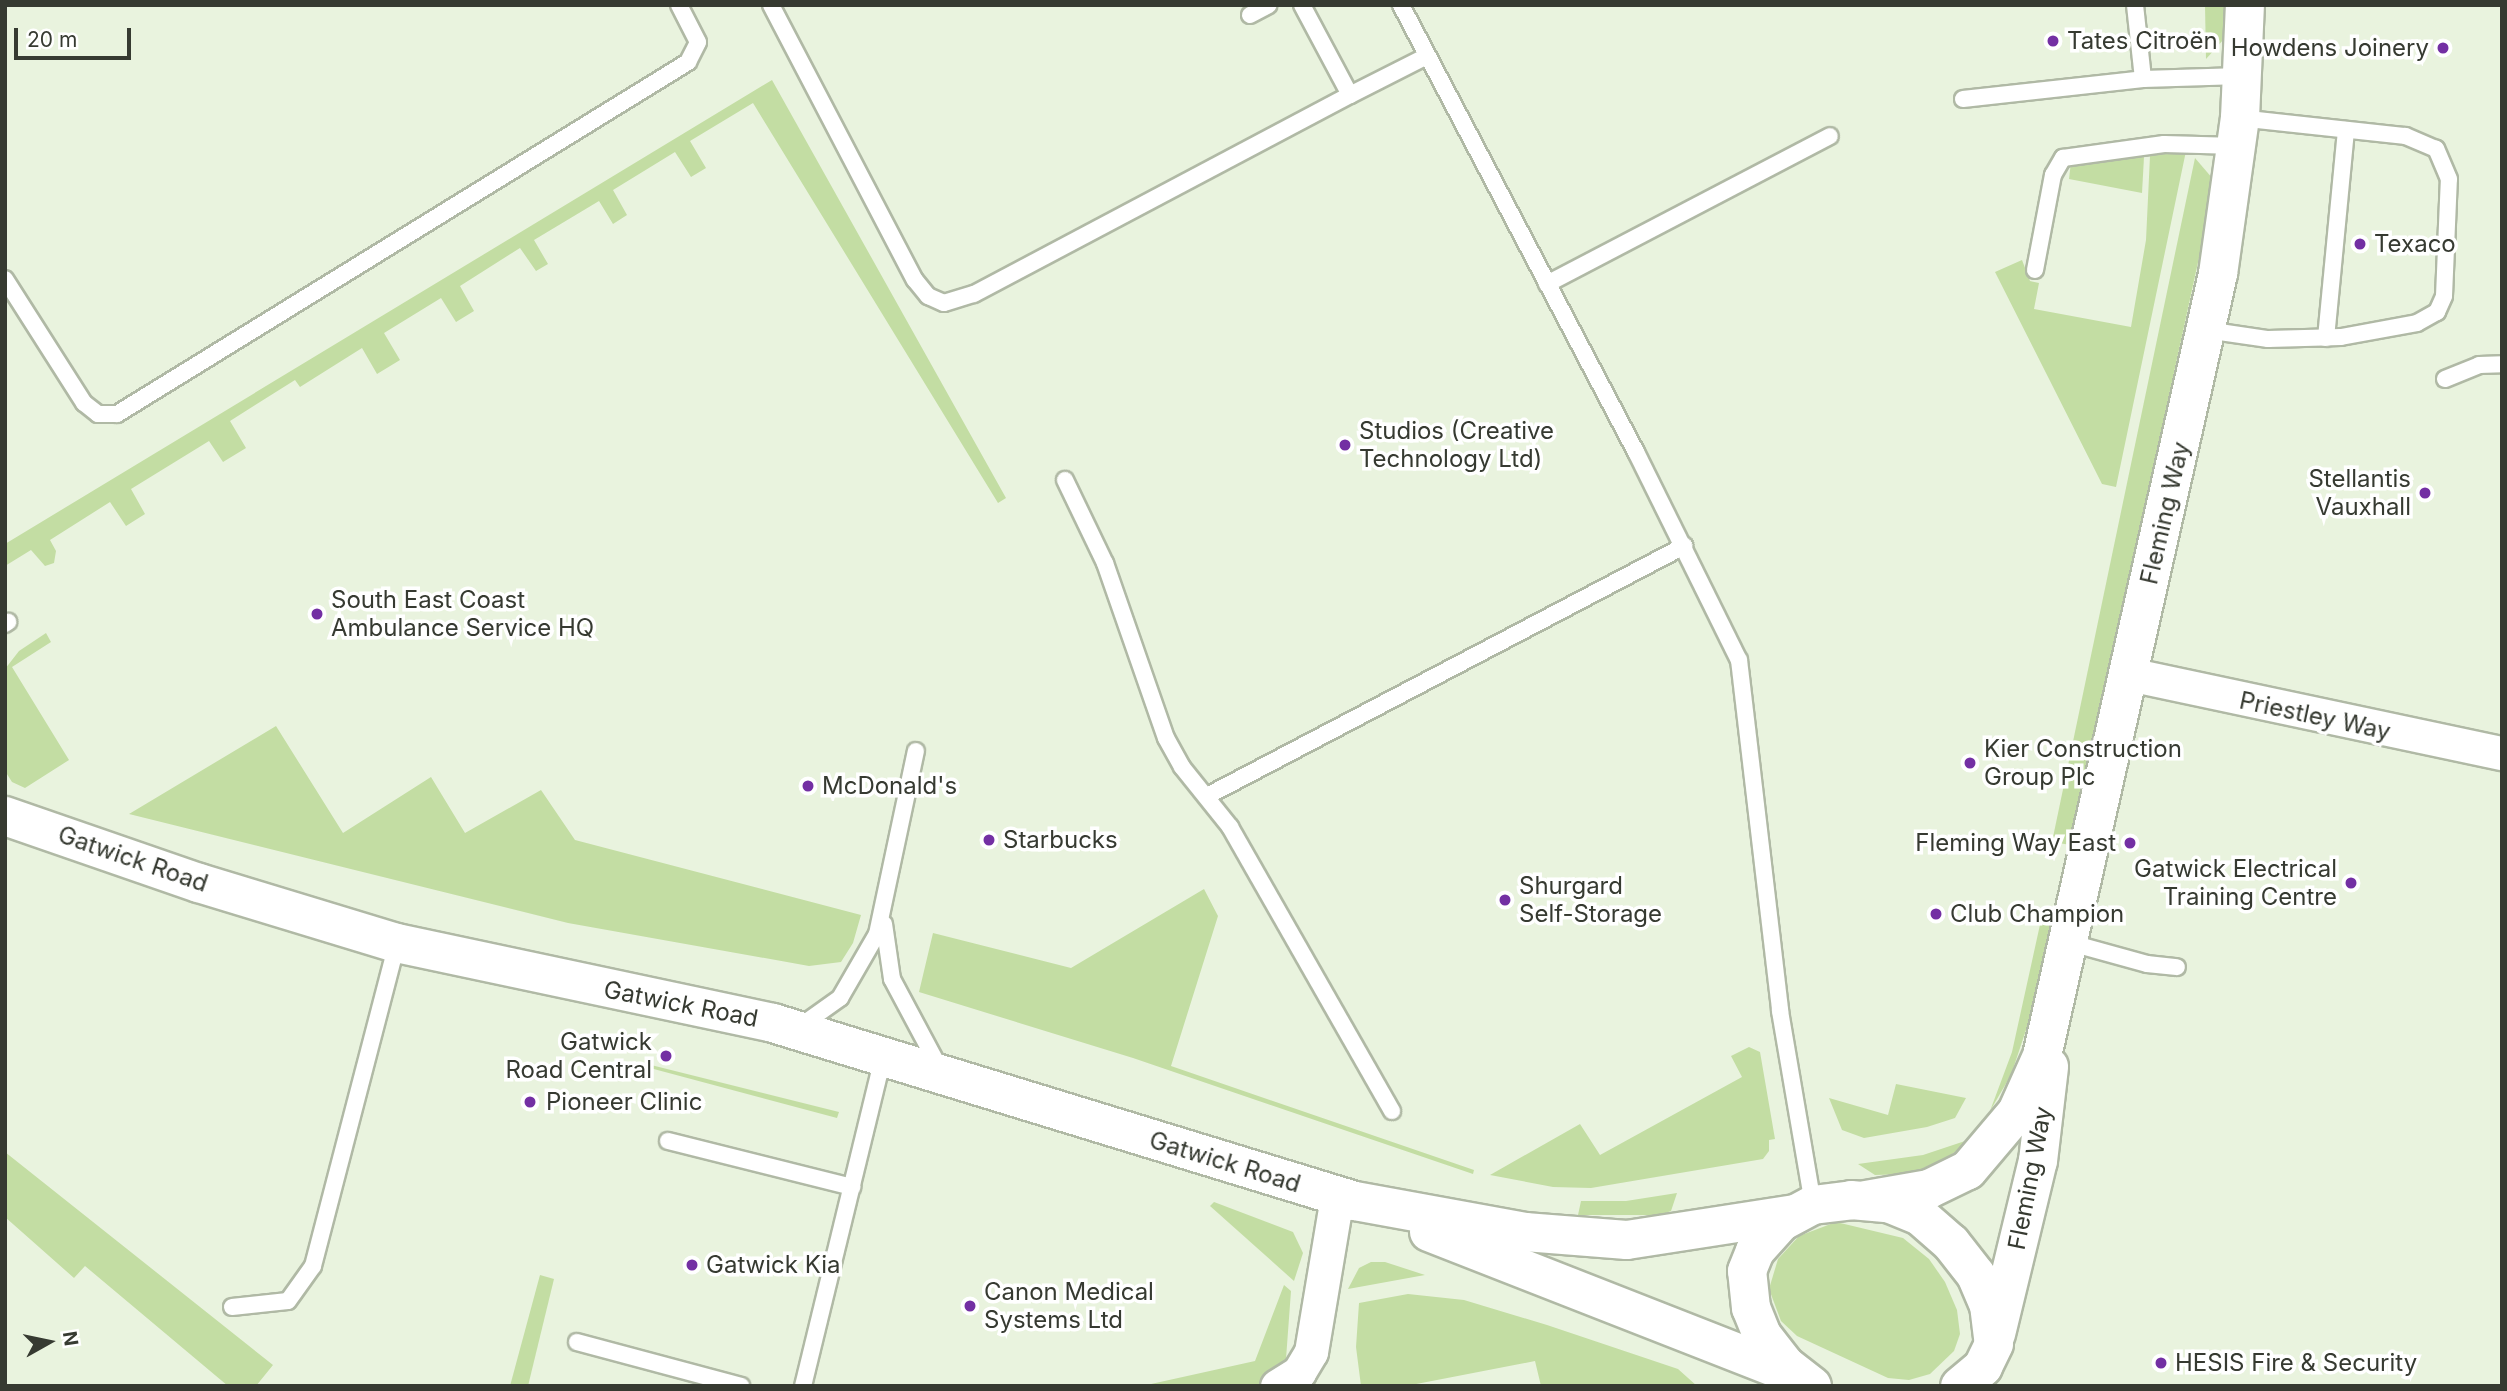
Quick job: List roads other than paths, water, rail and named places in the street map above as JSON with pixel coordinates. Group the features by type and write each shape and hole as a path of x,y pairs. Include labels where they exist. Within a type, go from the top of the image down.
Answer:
{"street":[{"name":"Fleming Way","path":"1866,1200 1938,1186 1979,1160 2029,1092 2054,1016 2206,330 2239,132 2244,76 2245,5"},
{"name":"Priestley Way","path":"2129,674 2502,753"},
{"name":"Gatwick Road","path":"5,816 199,883 397,943 793,1029 1346,1199 1804,1384"},
{"name":"Fleming Way","path":"1995,1341 2039,1161 2054,1016"},
{"name":"Gatwick Road","path":"1346,1199 1525,1232 1628,1240 1866,1200"},
{"path":"1294,1381 1314,1338 1346,1199"},
{"path":"1866,1200 1912,1211 1945,1236 1976,1275 1989,1305 1999,1386"},
{"path":"1804,1210 1759,1246 1746,1277 1762,1335 1804,1384"},
{"path":"1960,1386 1983,1367 1995,1341"}],"lane":[{"path":"5,279 85,403 98,414 117,414 688,62 698,42 679,5"},
{"path":"771,5 915,280 928,296 944,303 975,294 1427,56"},
{"path":"1250,15 1269,5"},
{"path":"1302,5 1350,95"},
{"path":"1401,5 1684,545 1742,669 1804,1210"},
{"path":"2136,5 2143,79"},
{"path":"1963,99 2143,79 2244,76"},
{"path":"2326,338 2346,130"},
{"path":"2035,270 2053,175 2063,158 2239,132 2346,130 2419,138 2442,157 2449,179 2446,283 2441,305 2428,318 2326,338 2268,339 2206,330"},
{"path":"1547,284 1830,136"},
{"path":"2445,379 2479,365 2502,364"},
{"path":"1065,480 1105,563 1166,738 1230,827 1392,1111"},
{"path":"1207,796 1684,545"},
{"path":"793,1029 817,1019 840,998 884,918 916,751"},
{"path":"884,918 892,979 946,1076"},
{"path":"232,1307 281,1304 302,1288 313,1266 397,943"},
{"path":"2071,943 2147,964 2177,967"},
{"path":"803,1386 883,1057"},
{"path":"668,1141 852,1187"},
{"path":"577,1342 741,1386"}],"place":[{"name":"Tates Citroën","path":"2053,41"},
{"name":"Howdens Joinery","path":"2443,48"},
{"name":"Texaco","path":"2360,244"},
{"name":"Studios (Creative Technology Ltd)","path":"1345,445"},
{"name":"Stellantis Vauxhall","path":"2425,493"},
{"name":"South East Coast Ambulance Service HQ","path":"317,614"},
{"name":"Kier Construction Group Plc","path":"1970,763"},
{"name":"McDonald's","path":"808,786"},
{"name":"Starbucks","path":"989,840"},
{"name":"Fleming Way East","path":"2130,843"},
{"name":"Gatwick Electrical Training Centre","path":"2351,883"},
{"name":"Shurgard Self-Storage","path":"1505,900"},
{"name":"Club Champion","path":"1936,914"},
{"name":"Gatwick Road Central","path":"666,1056"},
{"name":"Pioneer Clinic","path":"530,1102"},
{"name":"Gatwick Kia","path":"692,1265"},
{"name":"Canon Medical Systems Ltd","path":"970,1306"},
{"name":"HESIS Fire & Security","path":"2161,1363"}]}
